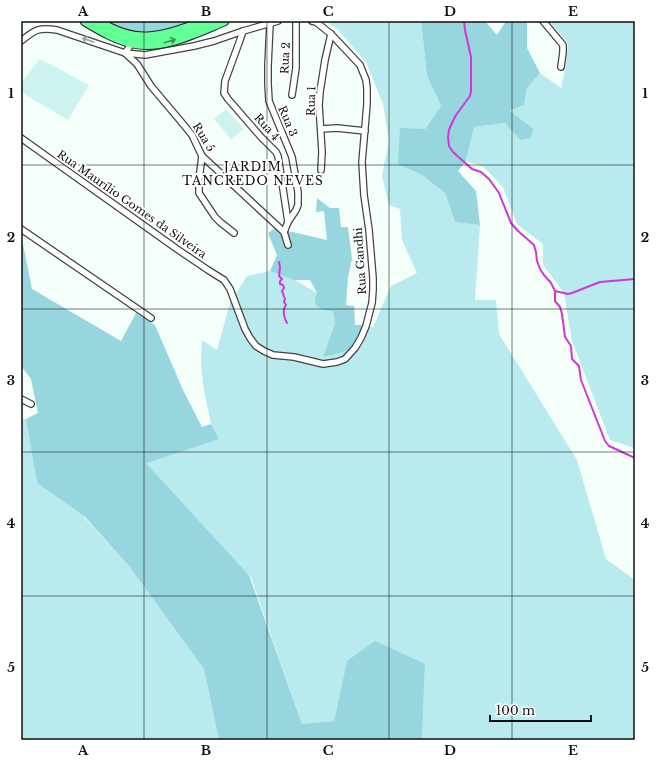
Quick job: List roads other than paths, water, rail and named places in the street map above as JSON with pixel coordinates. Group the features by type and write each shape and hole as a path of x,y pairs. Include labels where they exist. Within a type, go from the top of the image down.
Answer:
{"main road":[{"path":"85,21 106,33 132,43 146,45 172,41 224,21"},
{"path":"97,21 120,32 139,37 167,34 202,22"}],"street":[{"path":"21,41 32,32 41,29 57,30 125,53 145,55 177,50 214,41 278,21"},
{"name":"Rua 2","path":"292,95 296,68 296,21"},
{"name":"Rua Gandhi","path":"230,289 245,329 250,338 256,346 273,355 294,357 323,364 337,362 345,359 353,351 366,326 372,303 373,290 362,162 367,95 366,80 360,65 331,34 316,22 312,21"},
{"path":"543,21 563,45 561,67"},
{"name":"Rua 3","path":"270,23 268,66 270,101 292,157 298,192 298,205 288,222"},
{"name":"Rua 4","path":"242,31 225,81 224,92 228,99 276,152 279,162 288,222"},
{"name":"Rua 1","path":"321,170 322,152 320,92 331,34"},
{"path":"125,53 132,43"},
{"name":"Rua 5","path":"125,53 137,64 150,86 192,135 202,156 284,232"},
{"path":"321,129 337,128 365,131"},
{"name":"Rua Maurílio Gomes da Silveira","path":"21,138 177,249 224,280 230,289"},
{"path":"202,156 199,193 215,217 234,233"},
{"path":"288,222 284,232 288,245"},
{"path":"21,228 151,318"},
{"path":"21,399 31,404"}],"waterway":[{"path":"464,21 471,57 471,91 470,96 456,115 449,130 449,146 453,152 472,169 481,172 489,179 499,193 511,223 534,245 540,269 551,283 555,291 555,301 560,307 565,337 571,346 572,359 579,366 581,380 605,441 609,446 635,458"},
{"path":"279,262 279,276 282,279 280,284 283,285 284,288 282,291 286,305 284,314 287,323"},
{"path":"555,291 568,294 600,282 635,279"}],"district":[{"name":"JARDIM TANCREDO NEVES","path":"253,174"}]}
